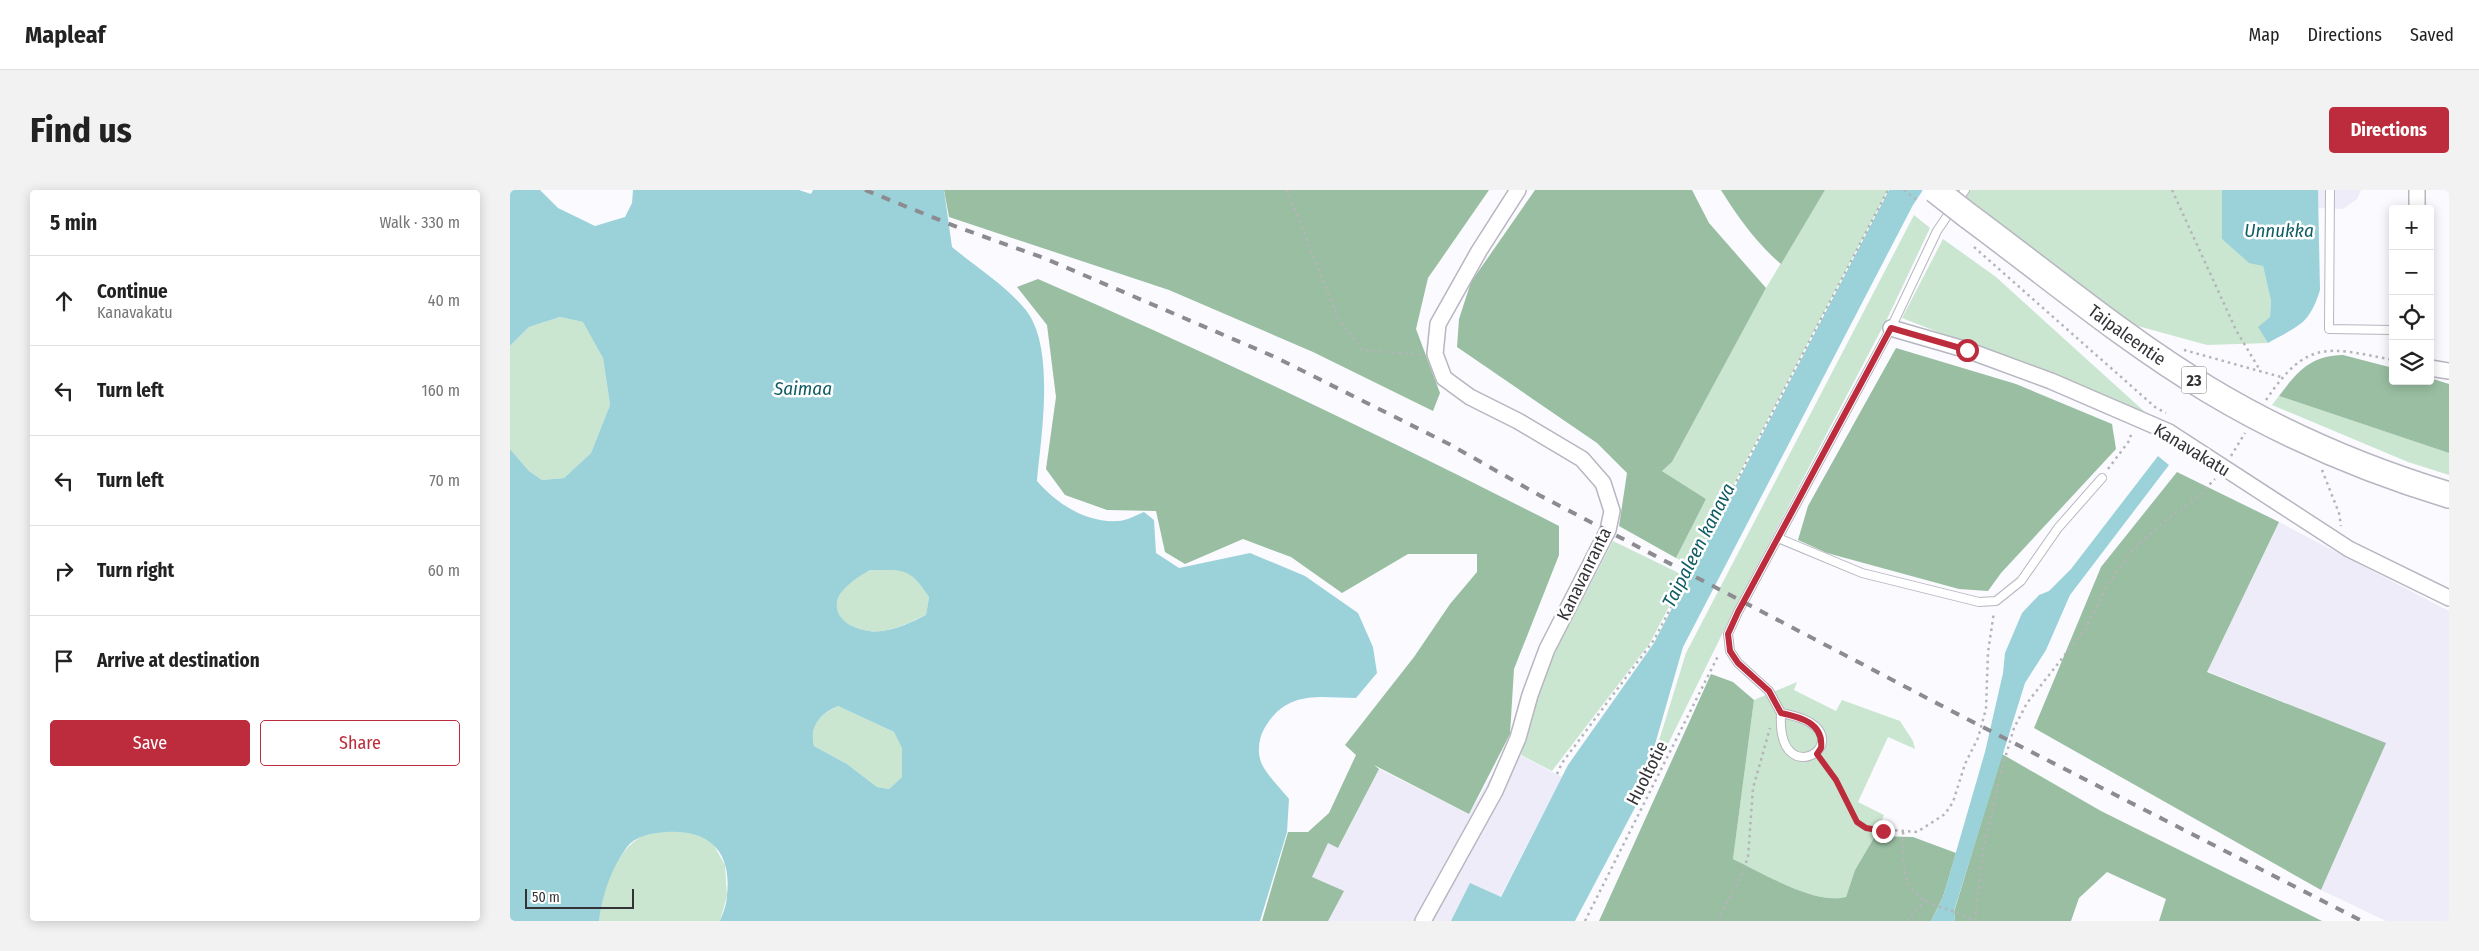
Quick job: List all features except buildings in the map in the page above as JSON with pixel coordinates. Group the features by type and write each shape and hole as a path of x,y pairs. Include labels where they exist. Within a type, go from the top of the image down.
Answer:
{"highway":[{"name":"Taipaleentie","path":"1934,190 2135,341 2210,391 2275,426 2345,459 2449,495"}],"street":[{"name":"Kanavanranta","path":"1423,921 1495,791 1518,738 1530,694 1547,648 1608,530 1612,511 1603,483 1582,459 1518,421 1470,397 1444,378 1434,354 1438,324 1479,251 1518,190"},
{"path":"2417,190 2417,205"},
{"name":"Kanavakatu","path":"1891,328 1967,350 2051,381 2169,432 2349,549 2449,598"},
{"path":"2434,369 2449,372"}],"lane":[{"path":"1781,713 1807,720 1814,726 1822,742 1817,754 1807,758 1796,756 1783,741 1781,713 1769,691 1738,663 1730,651 1728,634 1738,612 1891,328 1937,231 1965,190"},
{"path":"2330,190 2330,329 2389,330"},
{"path":"1778,538 1862,573 1979,602 1996,601 2021,581 2058,528 2102,478"}],"path":[{"path":"1288,190 1338,318 1362,350 1426,356"},
{"path":"1557,774 1562,763 1654,640 1888,190"},
{"path":"2172,190 2236,330 2261,372"},
{"path":"1969,242 2155,407 2171,416"},
{"path":"2264,402 2281,377 2301,359 2319,352 2339,349 2389,359"},
{"path":"2182,350 2281,377"},
{"path":"2102,478 2129,441 2137,419"},
{"path":"2224,450 2232,455 2248,430"},
{"path":"2319,464 2339,513 2340,532"},
{"path":"1903,832 1907,883 1916,896 1932,904 1961,912 1975,921 1983,850 2003,765 2014,728 2027,703 2086,628 2107,586 2131,552 2163,522 2195,499 2223,468"},
{"path":"1817,754 1836,780 1857,822 1866,828 1918,832 1945,814 1954,802 1965,764 1978,738 1986,709 1988,652 1996,601"},
{"name":"Huoltotie","path":"1585,921 1664,766 1728,634"},
{"path":"1717,921 1740,878 1748,857 1753,788 1771,726"},
{"path":"1907,921 1925,900"}],"shaded area":[{"path":"2318,190 2361,190 2357,199 2343,209 2318,208"},
{"path":"2279,522 2449,611 2449,921 2386,921 2321,890 2385,743 2207,671"},
{"path":"1508,749 1562,777 1500,897 1451,921 1328,921 1312,877 1328,842 1339,847 1379,769 1469,814"}],"green space":[{"path":"944,190 1489,190 1428,278 1416,329 1440,393 1433,411 1313,352 1169,290 949,217"},
{"path":"1535,190 1692,190 1709,223 1766,288 1672,462 1662,471 1706,499 1676,558 1619,526 1627,473 1597,443 1457,347 1459,319 1471,282"},
{"path":"1721,190 1825,190 1781,264 1748,230"},
{"path":"1825,190 1888,190 1691,566 1676,558 1706,499 1662,471 1672,462 1766,288"},
{"path":"1955,190 2222,190 2222,239 2263,266 2271,301 2270,317 2259,327 2268,343 2207,345 2134,325 2092,297"},
{"path":"1914,215 1930,228 1889,315 1734,610 1641,799 1686,653"},
{"path":"1943,239 1996,277 2146,413 1902,318"},
{"path":"1038,279 1170,337 1300,398 1559,526 1559,555 1514,669 1510,734 1469,814 1374,765 1379,769 1338,848 1328,843 1312,877 1344,891 1328,921 1262,921 1288,832 1308,832 1329,813 1356,755 1345,745 1414,657 1450,604 1477,572 1477,554 1408,554 1342,593 1291,557 1243,539 1185,564 1165,552 1156,511 1107,510 1065,495 1046,469 1056,397 1047,325 1017,287"},
{"path":"560,317 584,322 603,358 610,405 591,453 564,478 542,480 529,471 510,449 510,346 529,327"},
{"path":"1896,348 2016,384 2112,424 2116,449 2001,573 1988,591 1959,589 1827,553 1798,540 1808,506"},
{"path":"2343,355 2389,367 2389,385 2434,385 2434,379 2449,384 2449,453 2279,396 2299,372 2313,362 2332,356"},
{"path":"2279,396 2449,453 2449,475 2408,462 2272,405"},
{"path":"2177,472 2279,522 2207,672 2386,743 2321,890 2034,728 2101,567"},
{"path":"1613,541 1685,576 1650,643 1552,771 1521,755 1546,669"},
{"path":"870,570 899,570 911,575 929,597 926,615 899,627 882,631 866,631 843,620 837,607 840,594 843,589"},
{"path":"1711,674 1733,682 1754,700 1733,859 1804,892 1833,898 1846,897 1855,870 1875,836 1913,837 1956,853 1943,897 1931,921 1599,921"},
{"path":"1797,682 1794,690 1836,711 1842,700 1900,721 1913,741 1915,749 1888,737 1858,802 1884,815 1875,836 1855,870 1846,897 1833,898 1804,892 1733,859 1754,700"},
{"path":"838,706 894,732 903,748 902,777 889,789 877,787 847,764 814,746 813,732 818,721 826,713"},
{"path":"2002,754 2101,811 2322,921 2159,921 2166,899 2107,872 2079,898 2071,921 1955,921 1954,912"},
{"path":"685,831 711,840 725,865 727,896 720,921 599,921 607,883 619,858 628,847 649,833"}],"water":[{"name":"Saimaa","path":"510,190 540,190 558,208 595,226 625,217 632,203 633,190 799,190 811,194 813,190 944,190 952,247 1009,292 1025,309 1035,325 1041,345 1044,392 1037,481 1063,504 1095,519 1121,521 1144,512 1154,520 1156,553 1179,568 1250,553 1305,576 1358,613 1373,647 1377,673 1356,698 1316,697 1292,702 1273,716 1262,733 1259,750 1261,762 1289,799 1287,832 1260,921 720,921 725,908 728,879 721,854 705,839 694,834 665,832 649,834 634,840 621,855 608,882 599,921 510,921 510,449 529,471 542,480 564,478 591,453 610,405 603,358 583,322 560,317 529,327 510,346","holes":["870,570 891,570 911,575 929,597 926,615 910,623 888,630 866,631 850,625 839,614 837,607 838,598 848,585","838,706 894,732 902,748 902,777 889,789 877,787 847,764 814,746 813,732 815,726 826,712"]},
{"path":"1889,190 1923,190 1913,205 1683,647 1639,800 1575,921 1451,921 1470,883 1501,897 1568,765 1654,643"},
{"name":"Unnukka","path":"2222,190 2318,190 2320,290 2311,311 2301,324 2268,343 2258,327 2270,317 2271,301 2263,266 2249,263 2222,239"},
{"path":"2158,456 2169,465 2070,595 2046,650 2025,683 1954,911 1955,921 1931,921 1943,897 1985,752 2003,673 2005,653 2022,613 2039,595 2049,591 2071,569"}],"railway":[{"path":"865,190 957,227 1044,258 1275,357 1449,444 1539,495 1967,719 2362,921"}],"route":[{"path":"1883,831 1866,828 1857,822 1836,780 1817,754 1822,742 1820,734 1807,720 1781,713 1769,691 1738,663 1730,651 1728,634 1738,612 1824,456 1891,328 1967,350"}],"water label":[{"name":"Taipaleen kanava","path":"1698,545"}]}
